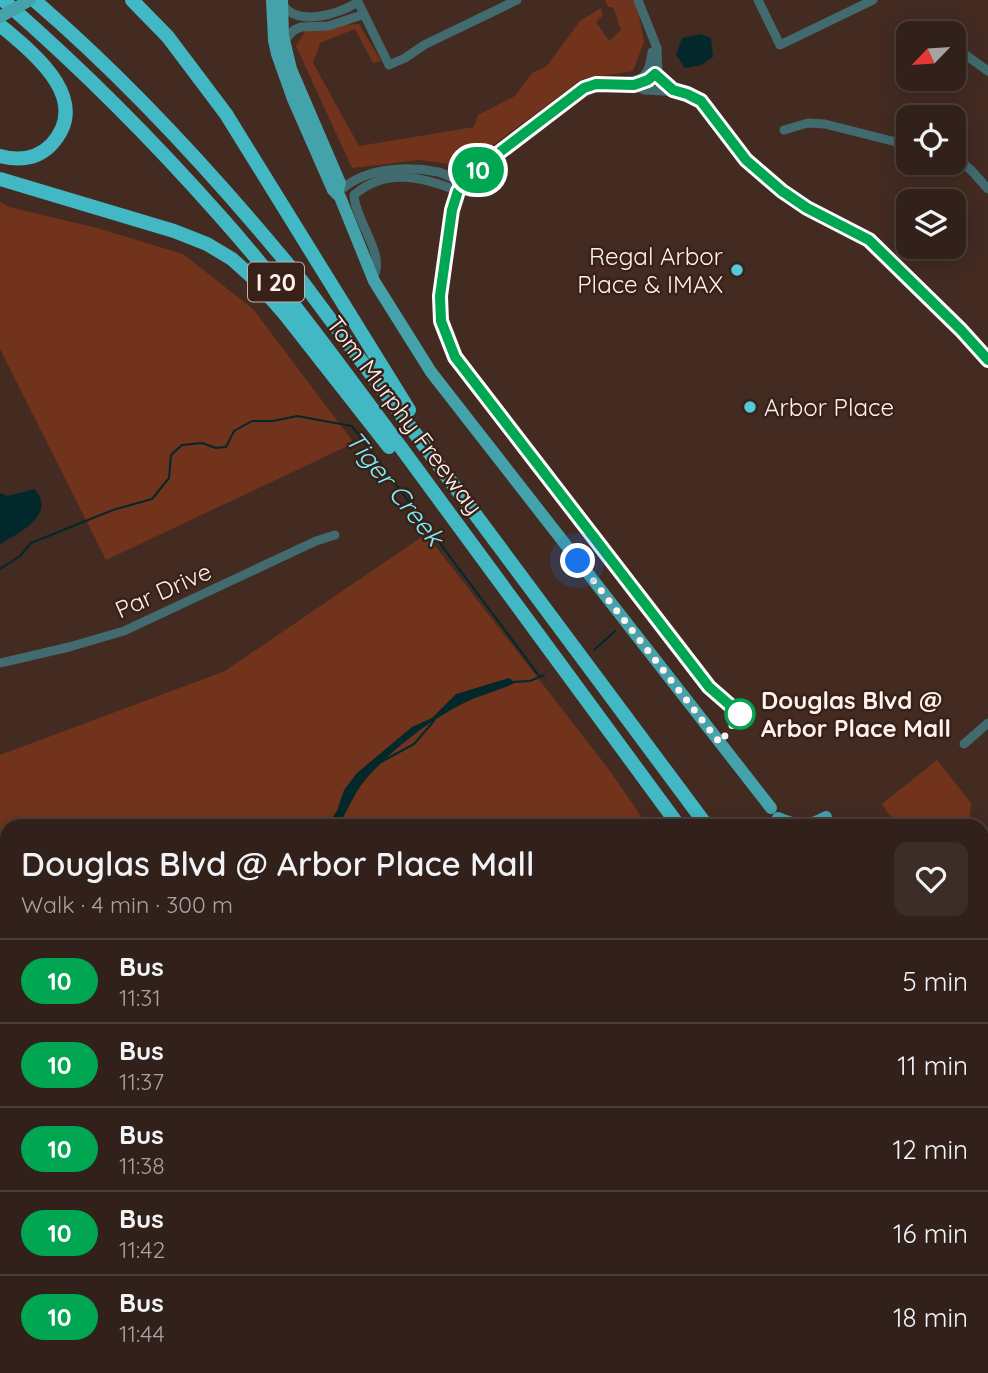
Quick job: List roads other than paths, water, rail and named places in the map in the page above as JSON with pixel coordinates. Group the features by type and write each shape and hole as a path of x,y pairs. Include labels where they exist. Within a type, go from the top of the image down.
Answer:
{"highway":[{"name":"Tom Murphy Freeway","path":"32,0 107,66 165,124 310,290 702,819"},
{"path":"132,0 185,58 241,135 451,481"},
{"path":"0,156 21,159 42,152 60,132 65,110 63,95 49,71 1,11"},
{"name":"Tom Murphy Freeway","path":"1,11 65,56 132,120 244,243 312,329 674,819"},
{"path":"0,179 174,231 207,244 232,260 282,312 511,596"}],"main road":[{"path":"1,11 32,0"},
{"path":"279,1 279,43 293,99 373,277 397,320 431,372 778,817"},
{"path":"279,43 290,76 297,82 340,183 337,193"},
{"path":"823,819 827,817"}],"street":[{"path":"279,1 287,11 311,16 345,10 357,1 389,65 517,0"},
{"path":"638,0 647,19 663,75 670,84 680,88 678,91 654,83 626,84 626,80 639,79 646,74 654,50"},
{"path":"758,0 780,45 873,0"},
{"path":"279,43 294,30 302,27 328,26 362,15"},
{"path":"654,50 654,83"},
{"path":"966,55 988,71"},
{"path":"784,130 808,123 825,124 896,142"},
{"path":"331,162 345,175 352,177 369,171 373,173"},
{"path":"966,166 988,189"},
{"path":"337,193 345,186 373,173 405,168 440,173 461,187 428,179 398,177 372,183 354,195 355,207 377,258 377,271 373,277"},
{"path":"337,193 362,188"},
{"name":"Par Drive","path":"0,663 124,631 316,541 335,535"},
{"path":"964,744 986,730"}],"water":[{"path":"701,34 711,38 713,57 701,65 685,68 676,55 682,38"},
{"path":"34,489 40,498 39,514 33,522 0,544 0,493 8,496"},
{"path":"509,678 515,683 464,703 411,737 365,780 341,819 332,819 344,790 357,773 412,727 432,718 456,694"}],"waterway":[{"name":"Tiger Creek","path":"0,569 20,556 31,543 113,510 152,499 169,478 171,455 182,445 202,443 216,448 226,447 234,431 252,421 273,421 297,416 352,426 540,677"},
{"path":"594,650 615,631"},
{"path":"511,682 530,681 544,675"},
{"path":"381,762 414,744 434,721"}],"place":[{"name":"Regal Arbor Place & IMAX","path":"737,270"},
{"name":"Arbor Place","path":"750,407"},
{"name":"Douglas Blvd @ Arbor Place Mall","path":"740,714"}]}
